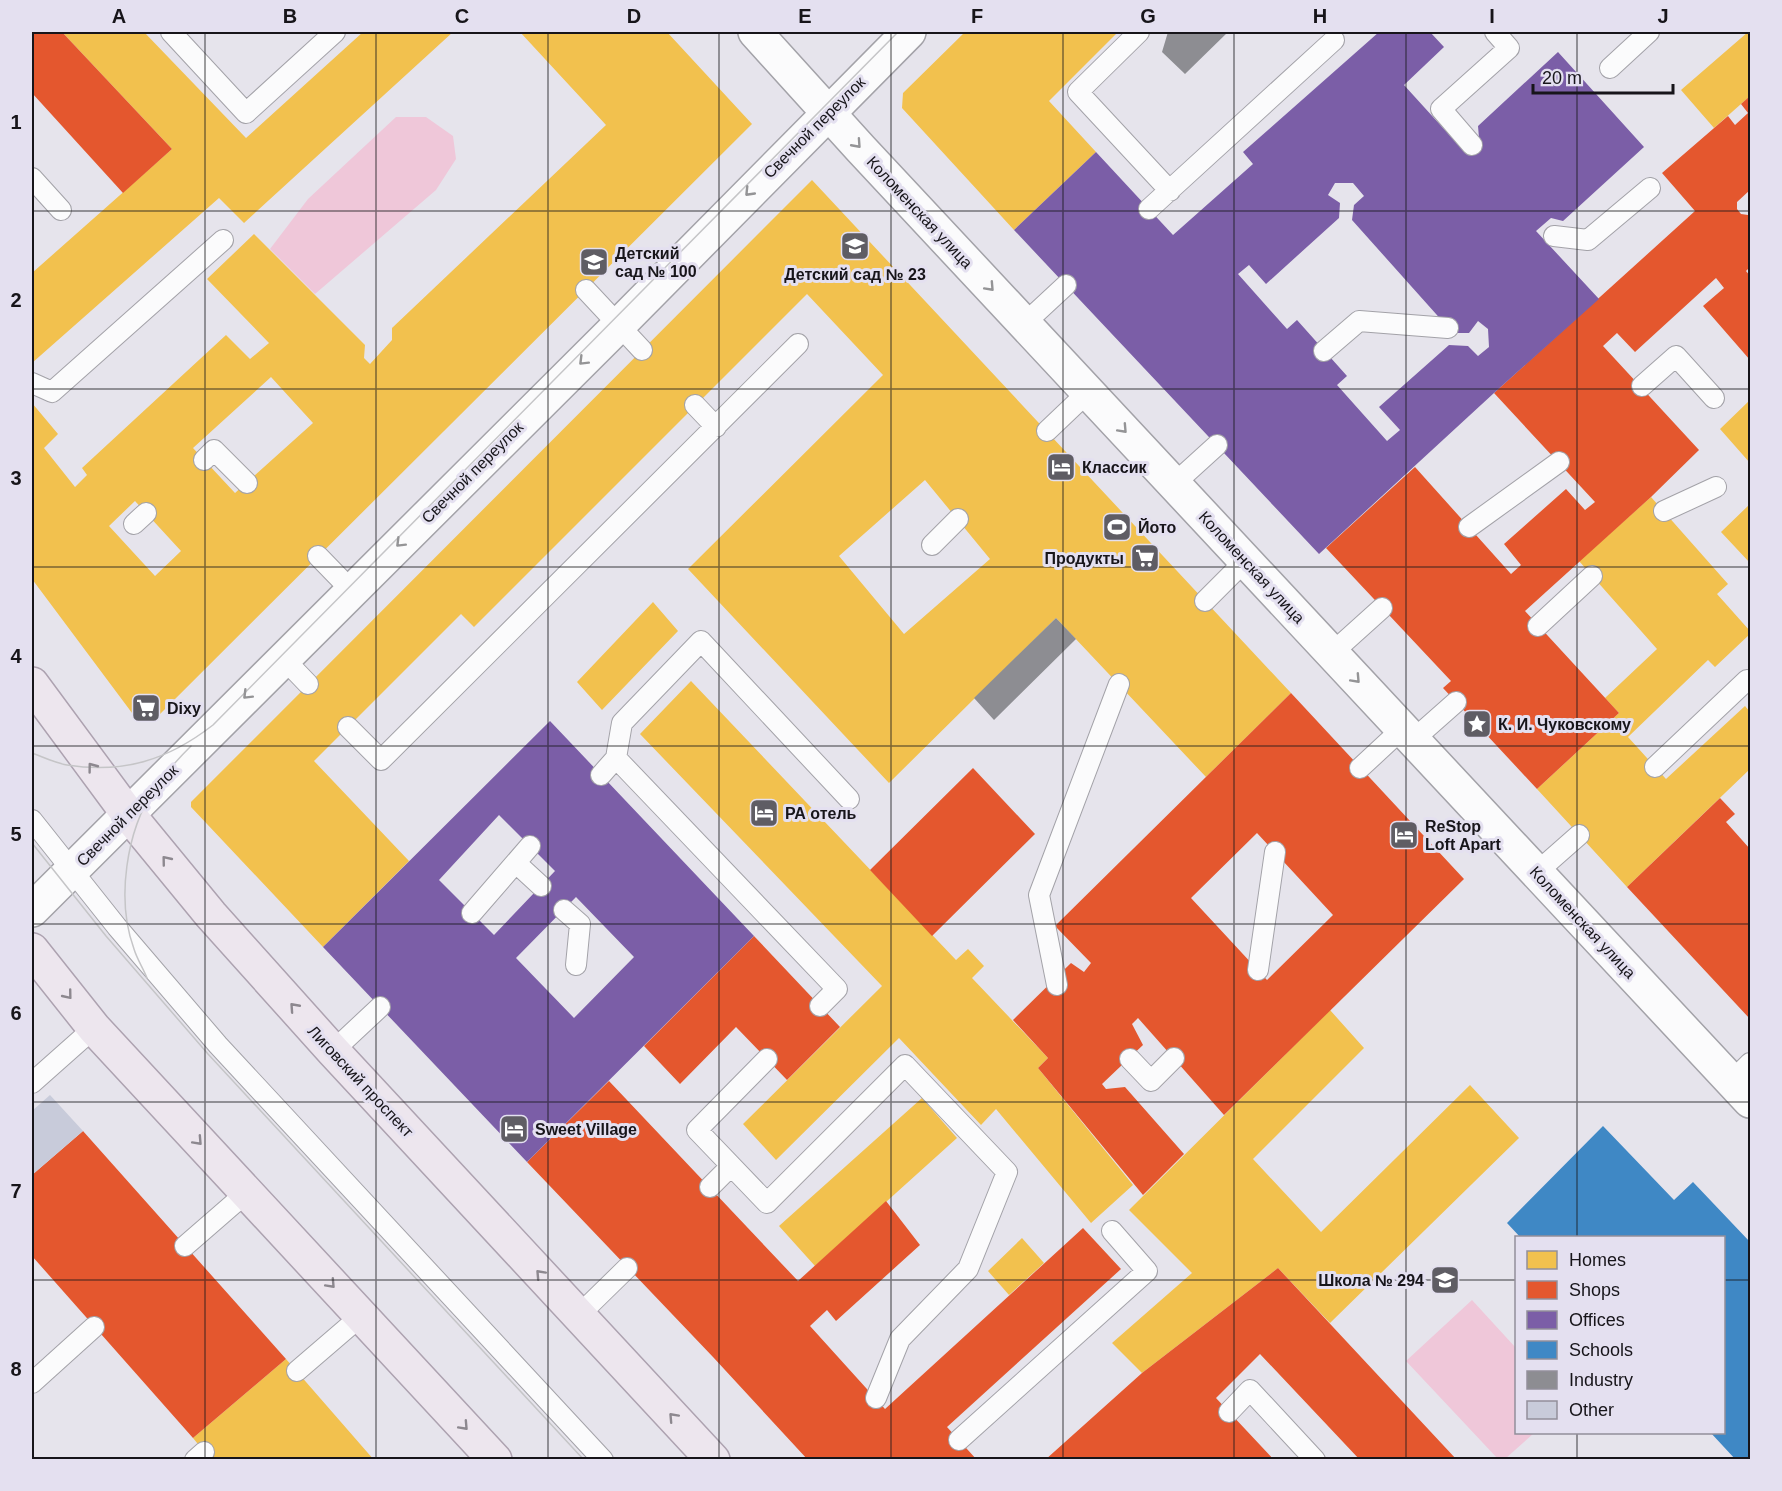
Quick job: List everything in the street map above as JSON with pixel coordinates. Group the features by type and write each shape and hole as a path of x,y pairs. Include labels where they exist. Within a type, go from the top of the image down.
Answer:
{"main road":[{"name":"Лиговский проспект","path":"32,684 128,814 211,915 333,1051 713,1460"},
{"path":"32,950 94,1028 495,1460"}],"street":[{"name":"Коломенская улица","path":"755,32 1024,324 1537,873 1744,1082"},
{"name":"Свечной переулок","path":"32,910 618,326 909,32"}],"lane":[{"path":"171,32 246,113 335,32"},
{"path":"1138,32 1078,92 1170,190"},
{"path":"1472,145 1441,109 1509,48 1495,32"},
{"path":"1610,68 1649,32"},
{"path":"1149,209 1334,40"},
{"path":"32,178 61,210"},
{"path":"1548,235 1588,240 1650,188"},
{"path":"32,383 52,392 223,240"},
{"path":"1024,324 1066,285"},
{"path":"586,290 642,350"},
{"path":"1324,351 1359,321 1448,328"},
{"path":"348,727 381,760 798,344"},
{"path":"1642,386 1676,356 1714,398"},
{"path":"1047,431 1088,392"},
{"path":"695,405 716,427"},
{"path":"1174,484 1217,445"},
{"path":"204,460 214,450 247,483"},
{"path":"1469,527 1559,462"},
{"path":"1664,511 1716,487"},
{"path":"932,545 957,519"},
{"path":"318,556 352,591"},
{"path":"1204,601 1245,561"},
{"path":"1538,626 1592,576"},
{"path":"1332,652 1382,608"},
{"path":"601,775 616,758 622,723 701,641 849,799"},
{"path":"284,659 308,684"},
{"path":"1655,767 1748,680 1750,683"},
{"path":"1057,985 1039,895 1119,684"},
{"path":"1360,768 1456,702"},
{"path":"616,758 837,989 820,1006"},
{"path":"32,820 150,967 232,1060 603,1460"},
{"path":"1537,873 1579,835"},
{"path":"472,914 530,846"},
{"path":"1258,970 1275,852"},
{"path":"516,863 541,886"},
{"path":"564,910 580,924 576,965"},
{"path":"333,1051 380,1007"},
{"path":"32,1083 94,1028"},
{"path":"1130,1059 1151,1081 1174,1058"},
{"path":"767,1059 697,1130 767,1203 905,1065 1007,1172 968,1269 900,1339 876,1398"},
{"path":"710,1187 731,1166"},
{"path":"185,1246 246,1193"},
{"path":"959,1440 1147,1270 1112,1231"},
{"path":"579,1315 627,1268"},
{"path":"297,1371 361,1316"},
{"path":"32,1383 94,1327"},
{"path":"1229,1412 1250,1390 1315,1460"}],"shaded area":[{"path":"396,117 426,117 453,136 456,159 436,190 315,294 270,249 308,199"},
{"path":"1472,1300 1515,1347 1515,1434 1533,1434 1505,1459 1498,1459 1406,1361"}],"building: Homes":[{"path":"62,32 144,32 246,138 363,32 453,32 244,223 219,198 32,363 32,273 172,149"},
{"path":"520,32 667,32 752,124 153,721 144,722 135,717 32,579 32,403 58,434 44,448 75,487 87,475 82,468 226,335 250,359 269,343 207,279 254,234 365,345 364,358 370,364 392,340 392,328 606,125","holes":["271,377 313,423 235,493 193,448","135,501 181,551 155,576 109,526"]},
{"path":"965,32 1118,32 1049,101 1096,152 1014,230 902,108 903,93"},
{"path":"1750,32 1750,96 1714,128 1681,90"},
{"path":"812,180 1291,693 1206,777 1056,618 889,783 688,569 883,375 807,294 474,627 461,614 314,761 409,861 323,947 191,807 191,802","holes":["925,480 990,559 904,634 839,556"]},
{"path":"1750,400 1750,463 1720,429"},
{"path":"1651,497 1728,584 1717,594 1750,631 1750,634 1715,667 1708,660 1628,737 1666,779 1745,706 1750,712 1750,769 1627,887 1537,789 1619,713 1605,698 1657,649 1579,561"},
{"path":"1750,504 1750,563 1721,532"},
{"path":"653,602 678,631 602,710 577,682"},
{"path":"691,681 956,960 968,949 984,966 972,978 1048,1058 1038,1068 1133,1185 1091,1223 996,1109 981,1125 899,1038 776,1160 743,1124 882,986 640,734"},
{"path":"1330,1010 1364,1048 1253,1159 1321,1232 1470,1085 1519,1138 1330,1323 1278,1268 1142,1373 1112,1343 1192,1273 1129,1210"},
{"path":"922,1098 957,1138 815,1266 779,1226"},
{"path":"1022,1238 1044,1263 1009,1295 988,1271"},
{"path":"286,1359 374,1460 211,1460 193,1438"}],"building: Shops":[{"path":"32,32 62,32 172,149 123,193 32,93"},
{"path":"1750,96 1750,190 1737,202 1737,209 1741,214 1750,213 1750,267 1746,271 1750,276 1750,360 1703,306 1724,288 1716,278 1635,352 1617,333 1603,346 1699,450 1651,497 1525,611 1619,713 1537,789 1443,688 1451,681 1326,548 1415,467 1511,574 1521,565 1504,544 1566,489 1585,510 1595,502 1494,393 1695,211 1662,173 1728,116 1735,125 1748,113 1741,104"},
{"path":"1291,693 1464,879 1224,1115 1138,1018 1132,1024 1143,1045 1102,1084 1106,1089 1125,1087 1184,1154 1143,1195 1038,1068 1048,1058 1013,1020 1071,963 1084,972 1091,963 1055,926","holes":["1257,833 1333,915 1267,980 1191,898"]},
{"path":"973,768 1035,834 932,936 870,870"},
{"path":"1720,798 1735,814 1726,822 1750,849 1750,1019 1627,887"},
{"path":"754,936 840,1027 787,1080 736,1027 680,1084 644,1046"},
{"path":"609,1081 798,1281 886,1201 920,1245 836,1321 827,1310 810,1326 885,1409 1083,1228 1121,1269 947,1427 977,1460 808,1460 527,1162"},
{"path":"83,1131 286,1359 193,1438 32,1256 32,1175"},
{"path":"1278,1268 1457,1460 1360,1460 1260,1354 1216,1398 1274,1460 1045,1460 1142,1373"}],"building: Offices":[{"path":"1379,32 1430,32 1444,47 1404,85 1464,151 1479,138 1478,126 1558,52 1644,147 1563,221 1551,218 1536,231 1599,299 1319,554 1014,230 1096,152 1173,235 1253,164 1243,152","holes":["1335,183 1353,183 1364,196 1354,205 1352,220 1453,333 1469,333 1478,321 1488,329 1489,347 1478,356 1468,346 1449,345 1379,407 1400,430 1387,441 1337,385 1347,376 1297,320 1287,329 1238,274 1249,265 1266,284 1339,218 1340,203 1328,195"]},
{"path":"550,721 754,936 527,1162 323,947","holes":["499,815 555,871 494,935 439,880","576,897 634,957 574,1018 516,958"]}],"building: Schools":[{"path":"1603,1126 1674,1200 1693,1182 1750,1242 1750,1460 1736,1460 1712,1434 1725,1434 1725,1236 1519,1236 1507,1223"}],"building: Industry":[{"path":"1168,32 1228,32 1185,74 1162,52"},
{"path":"1056,618 1076,639 994,720 974,698"}],"building: Other":[{"path":"50,1095 83,1131 32,1175 32,1111"}],"tram line":[{"path":"32,753 67,765 126,766 144,762 179,747 213,725 898,32"},
{"path":"147,978 134,949 129,930 125,888 127,866 137,824 145,805 172,766 191,746"},
{"path":"32,843 106,936 208,1054 584,1460"}],"place":[{"name":"Детский сад № 23","path":"855,246"},
{"name":"Детский сад № 100","path":"594,262"},
{"name":"Классик","path":"1061,467"},
{"name":"Йото","path":"1117,527"},
{"name":"Продукты","path":"1145,558"},
{"name":"Dixy","path":"146,708"},
{"name":"К. И. Чуковскому","path":"1477,724"},
{"name":"РА отель","path":"764,813"},
{"name":"ReStop Loft Apart","path":"1404,835"},
{"name":"Sweet Village","path":"514,1129"},
{"name":"Школа № 294","path":"1445,1280"}]}
